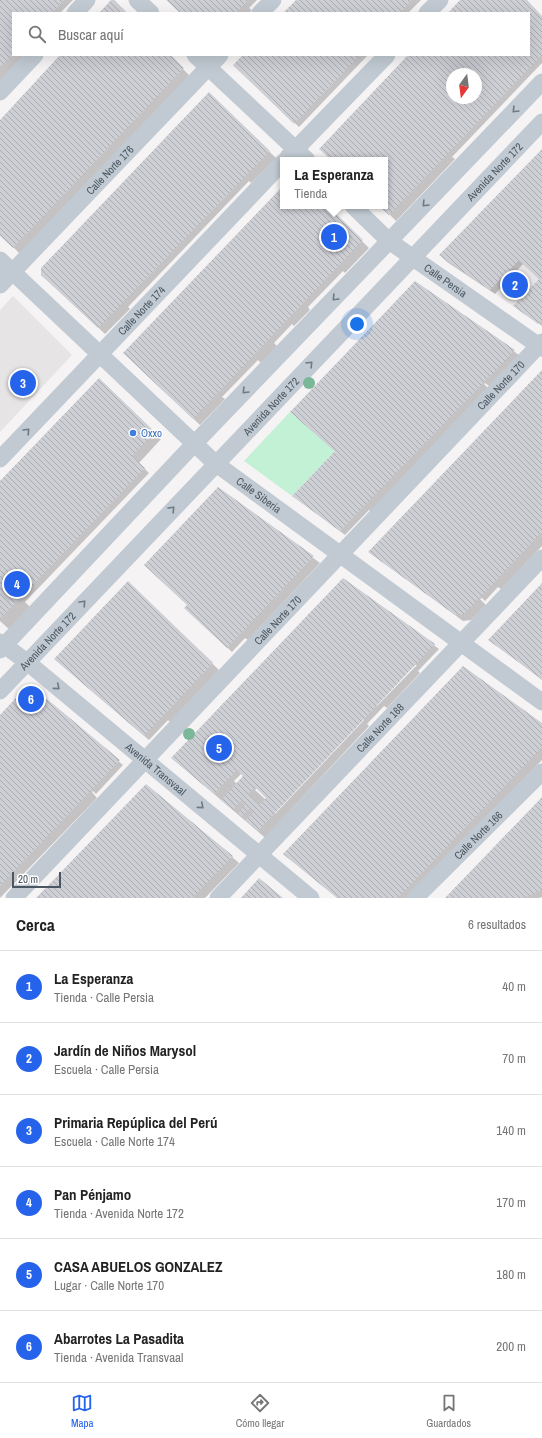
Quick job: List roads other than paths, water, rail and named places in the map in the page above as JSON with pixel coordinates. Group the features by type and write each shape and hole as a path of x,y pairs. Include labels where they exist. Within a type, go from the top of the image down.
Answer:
{"street":[{"path":"76,12 87,0"},
{"path":"137,0 150,12"},
{"path":"261,12 272,0"},
{"path":"429,12 440,0"},
{"path":"0,92 34,56"},
{"path":"195,56 296,156 386,56"},
{"name":"Calle Norte 176","path":"0,285 219,56"},
{"path":"1,646 542,82"},
{"name":"Avenida Norte 172","path":"0,690 542,122"},
{"name":"Calle Norte 174","path":"0,459 101,355 280,165"},
{"name":"Calle Persia","path":"356,209 389,241 541,346"},
{"name":"Calle Siberia","path":"0,260 215,463 341,554 460,644 542,702"},
{"name":"Calle Norte 170","path":"14,898 541,346"},
{"name":"Calle Norte 168","path":"218,898 542,558"},
{"name":"Avenida Transvaal","path":"1,646 28,662 311,898"},
{"name":"Calle Norte 166","path":"415,898 542,772"}],"place":[{"name":"La Esperanza","path":"334,237"},
{"name":"Jardín de Niños Marysol","path":"515,285"},
{"name":"Primaria Repúplica del Perú","path":"23,383"},
{"name":"Oxxo","path":"133,433"},
{"name":"Pan Pénjamo","path":"17,584"},
{"name":"Abarrotes La Pasadita","path":"31,699"},
{"name":"CASA ABUELOS GONZALEZ","path":"219,748"}]}
